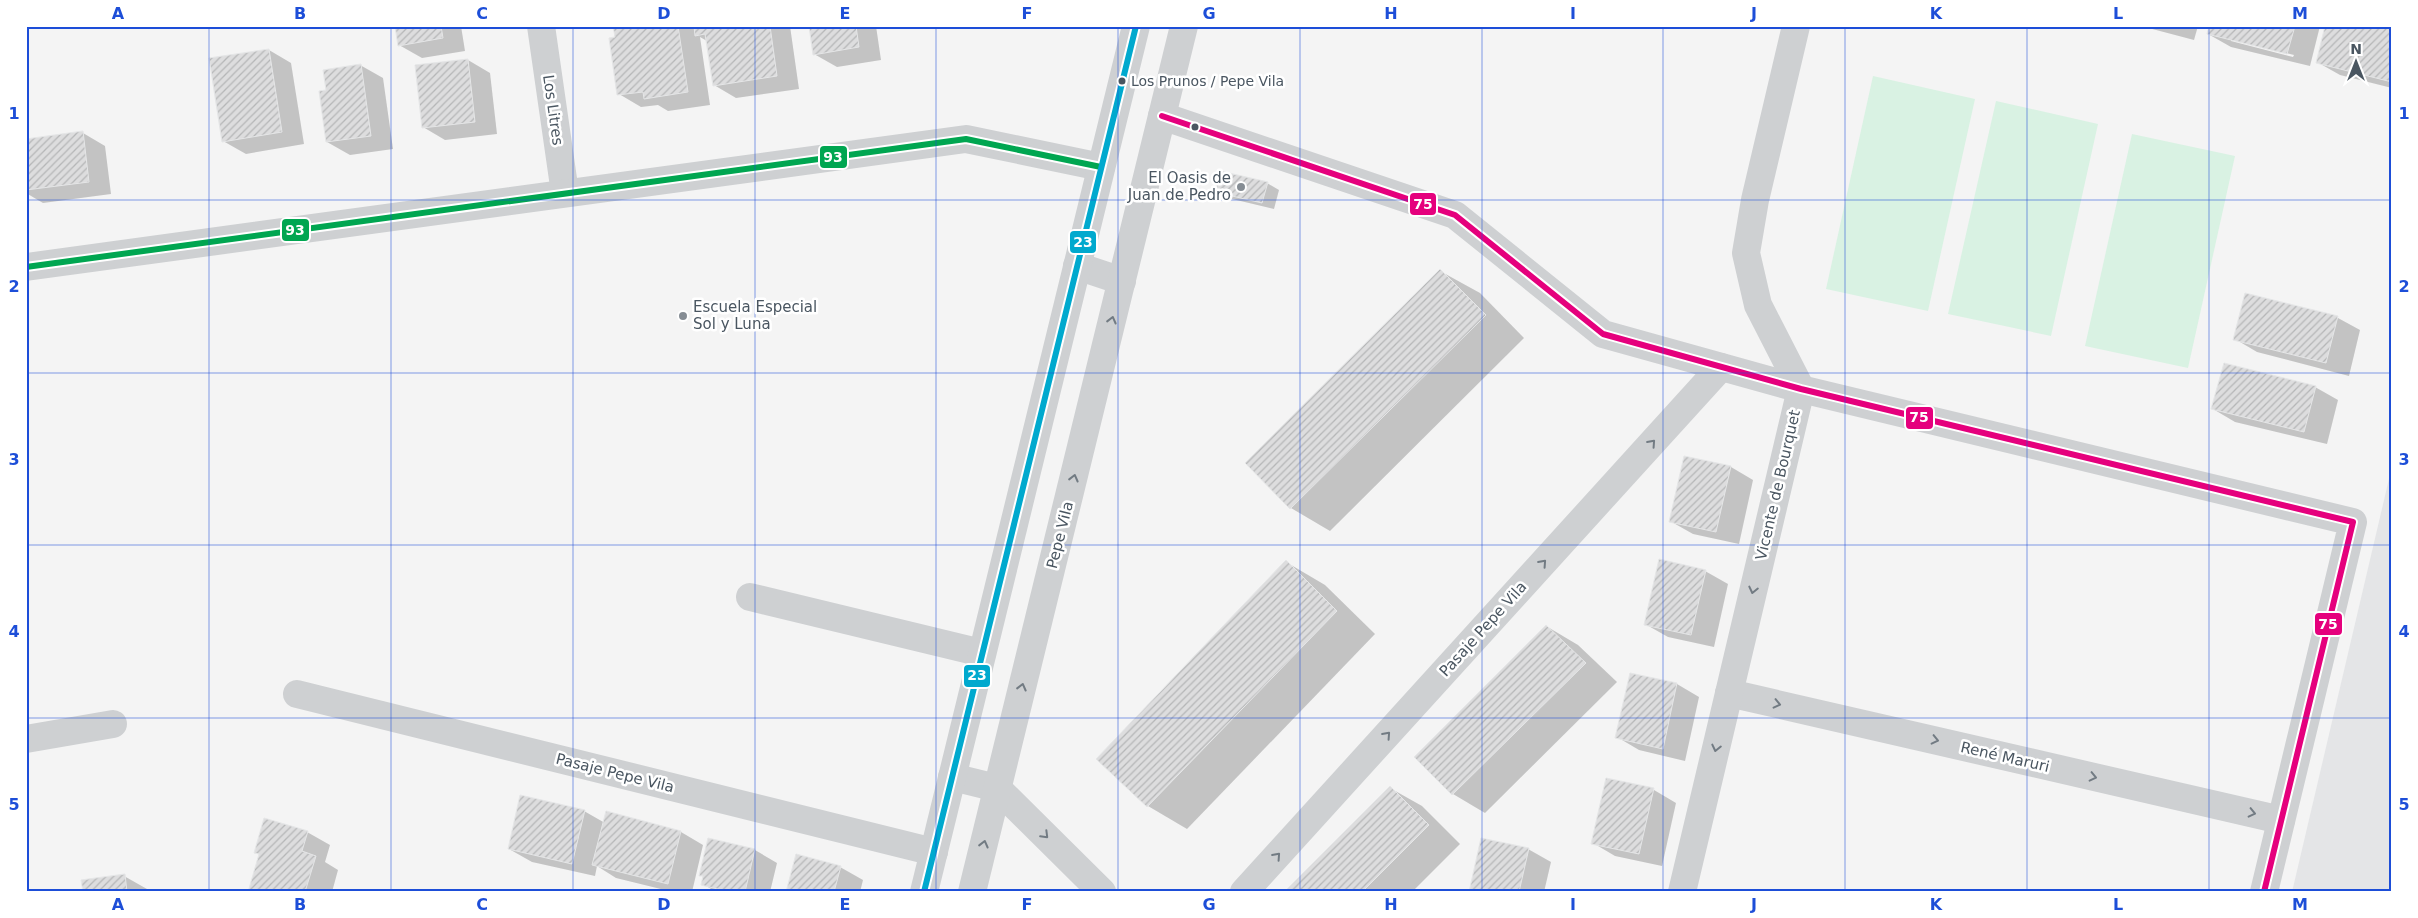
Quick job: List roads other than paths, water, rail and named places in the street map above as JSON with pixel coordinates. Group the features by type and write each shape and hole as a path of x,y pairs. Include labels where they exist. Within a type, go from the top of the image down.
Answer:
{"street":[{"name":"Los Litres","path":"541,26 565,193"},
{"path":"924,892 1136,26"},
{"name":"Pepe Vila","path":"972,892 1184,26"},
{"name":"Vicente de Bourquet","path":"1682,892 1800,389 1758,305 1746,252 1755,200 1796,26"},
{"path":"1162,116 1455,215 1603,334 1800,389 2353,522 2264,892"},
{"path":"26,267 966,139 1102,167"},
{"path":"1077,266 1122,281"},
{"name":"Pasaje Pepe Vila","path":"1244,892 1722,367"},
{"path":"750,597 982,652"},
{"name":"René Maruri","path":"1729,693 2281,820"},
{"name":"Pasaje Pepe Vila","path":"297,694 934,852"},
{"path":"26,739 113,724"},
{"path":"952,777 998,788 1102,892"}],"place":[{"name":"Los Prunos / Pepe Vila","path":"1122,81"},
{"name":"El Oasis de Juan de Pedro","path":"1241,187"},
{"name":"Escuela Especial Sol y Luna","path":"683,316"}]}
